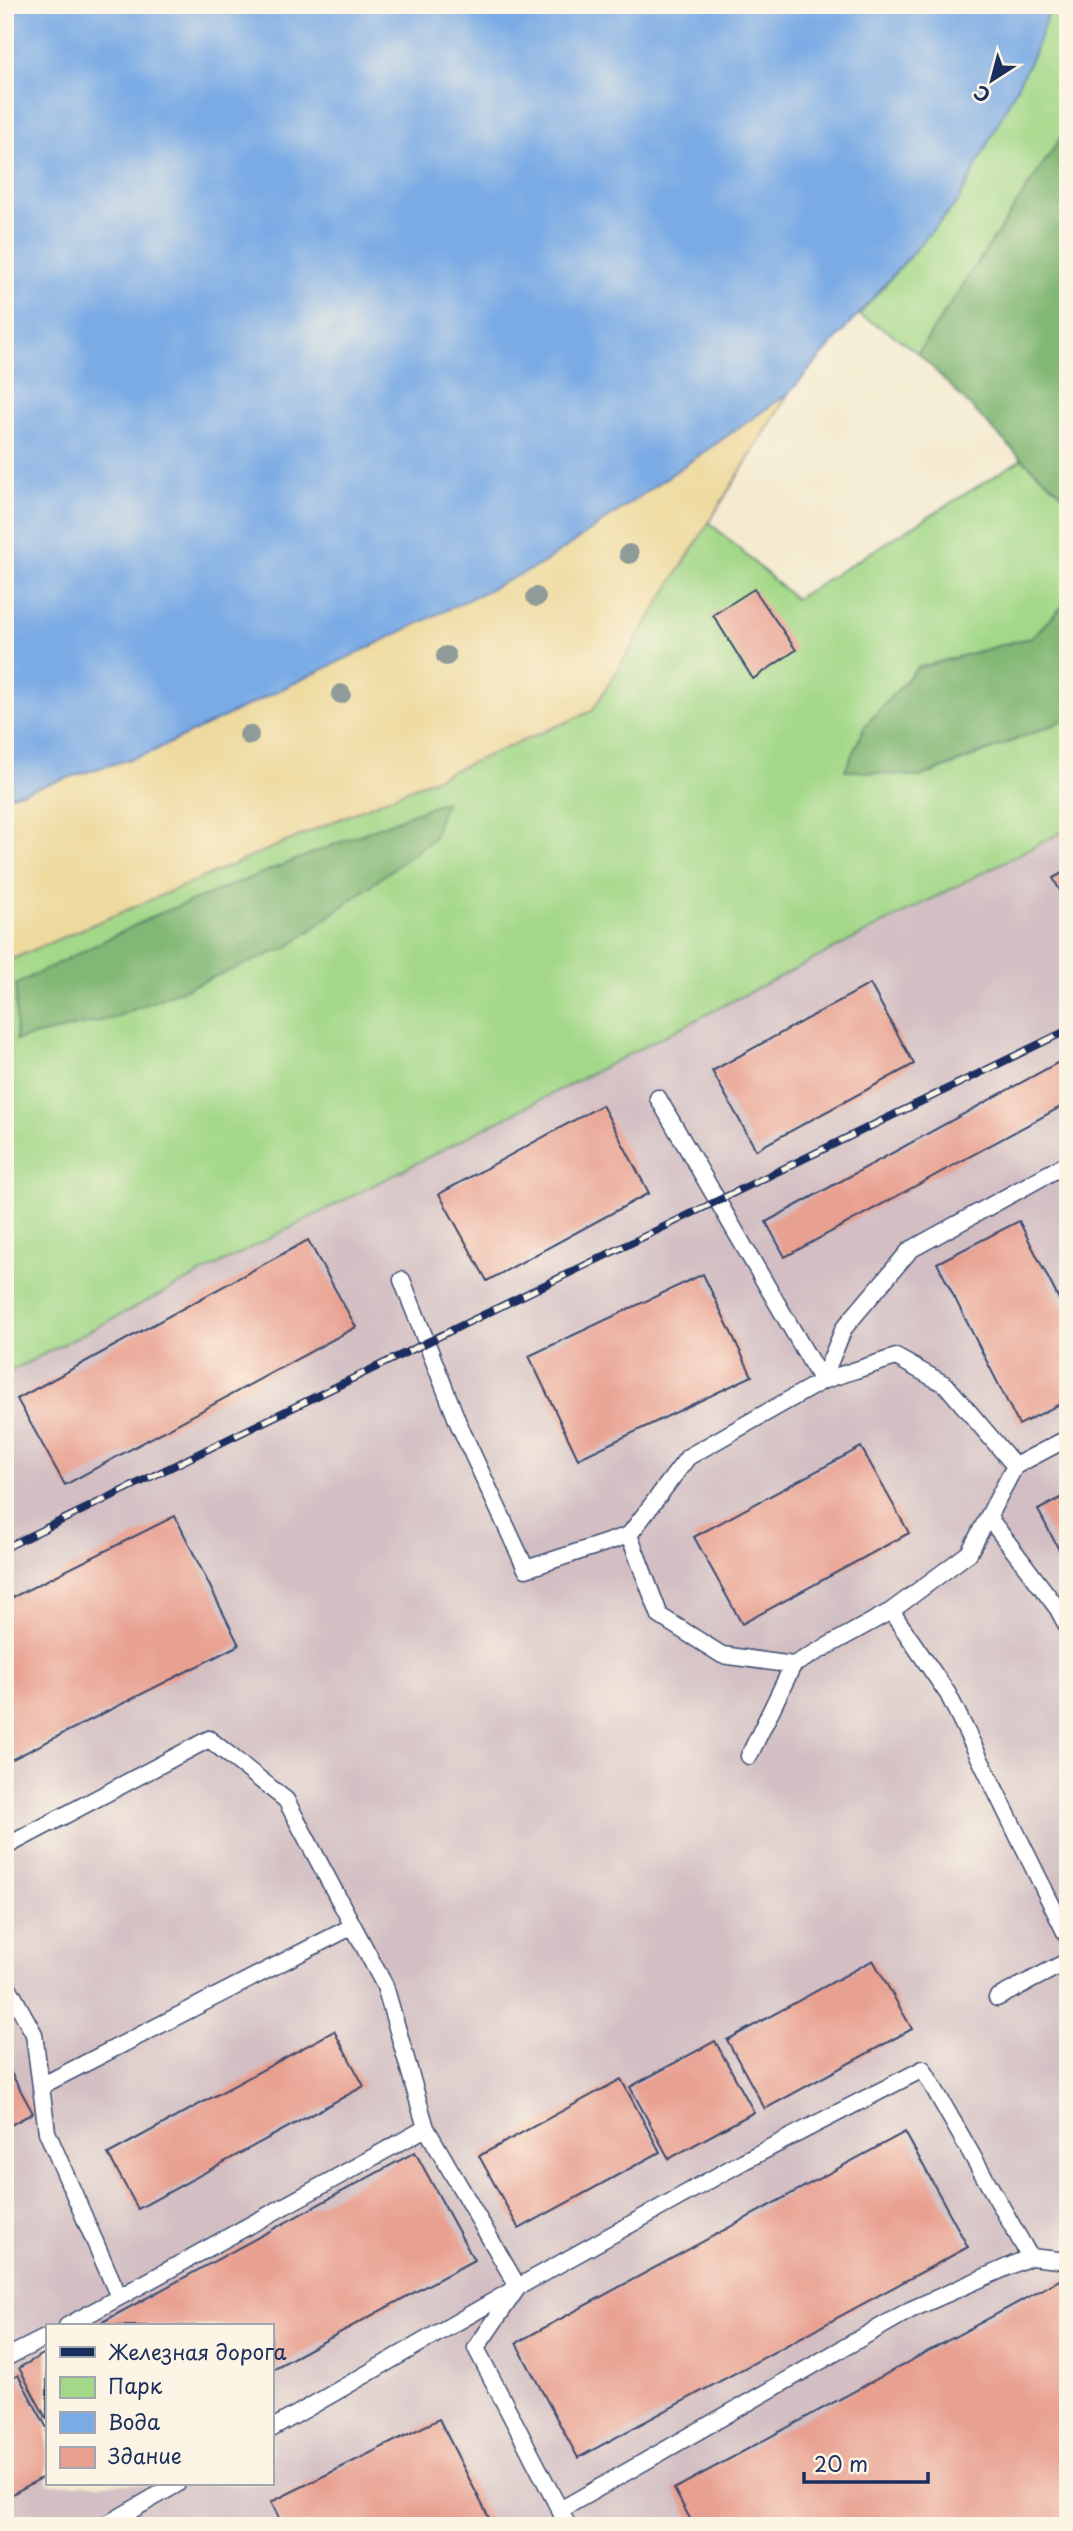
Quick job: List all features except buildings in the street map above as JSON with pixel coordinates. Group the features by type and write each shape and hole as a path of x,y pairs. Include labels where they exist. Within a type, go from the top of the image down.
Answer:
{"lane":[{"path":"658,1098 822,1381"},
{"path":"822,1381 844,1328 910,1250 1068,1163"},
{"path":"402,1280 459,1425 526,1569 629,1535 688,1457 822,1381 896,1357 946,1385 1015,1466"},
{"path":"749,1756 793,1665 891,1611 969,1553 1015,1466 1068,1438"},
{"path":"989,1518 1058,1609 1068,1628"},
{"path":"629,1535 660,1616 722,1655 793,1665"},
{"path":"891,1611 948,1694 1068,1938"},
{"path":"5,1847 209,1739 286,1800 385,1986 426,2128 518,2287"},
{"path":"41,2086 353,1926"},
{"path":"997,1998 1068,1961"},
{"path":"5,1981 34,2034 47,2133 119,2297"},
{"path":"273,2428 744,2161 923,2069 1030,2257"},
{"path":"71,2324 426,2128"},
{"path":"560,2510 910,2310 1030,2257 1068,2261"},
{"path":"518,2287 476,2348 568,2526"},
{"path":"5,2358 46,2338"},
{"path":"104,2526 174,2486"}],"shaded area":[{"path":"1068,829 1068,2526 5,2526 5,1374"}],"green space":[{"path":"1051,5 1068,5 1068,121 1065,131 918,353 859,315 959,200 1034,53"},
{"path":"1068,121 1068,499 1022,459 918,353 1065,131"},
{"path":"1022,459 1068,499 1068,601 1032,637 917,668 932,773 1068,719 1068,829 5,1374 5,962 592,711 709,522 795,599"},
{"path":"1068,601 1068,719 920,777 845,770 865,726 917,668 1032,637"},
{"path":"445,801 433,839 288,947 113,1018 16,1040 16,984 156,915"}],"sand":[{"path":"789,393 592,711 5,962 5,797 149,753 542,564"}],"water":[{"path":"5,5 1051,5 1034,53 959,200 789,393 542,564 149,753 5,797"}],"railway":[{"path":"5,1548 1068,1030"}]}
